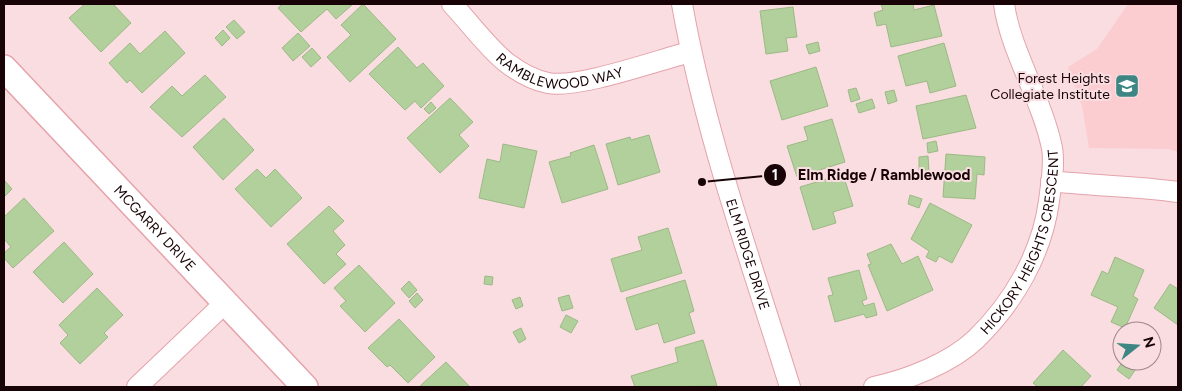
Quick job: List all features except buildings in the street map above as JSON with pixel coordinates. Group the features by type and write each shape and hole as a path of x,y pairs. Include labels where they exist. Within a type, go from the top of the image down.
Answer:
{"street":[{"name":"RAMBLEWOOD WAY","path":"452,4 506,62 529,77 549,83 568,83 603,76 690,52"},
{"name":"ELM RIDGE DRIVE","path":"682,4 690,52 714,142 790,387"},
{"name":"HICKORY HEIGHTS CRESCENT","path":"874,387 898,382 935,366 975,340 1027,273 1046,224 1052,151 1046,121 1016,44 1004,4"},
{"name":"MCGARRY DRIVE","path":"4,68 305,387"},
{"path":"1051,180 1086,185 1133,186 1178,192"},
{"path":"138,387 225,303"}],"shaded area":[{"name":"Forest Heights Collegiate Institute","path":"1128,4 1178,4 1178,152 1168,149 1089,148 1082,106 1068,67 1097,49"}],"place":[{"name":"Forest Heights Collegiate Institute","path":"1127,86"},
{"name":"Elm Ridge / Ramblewood","path":"702,182"}]}
